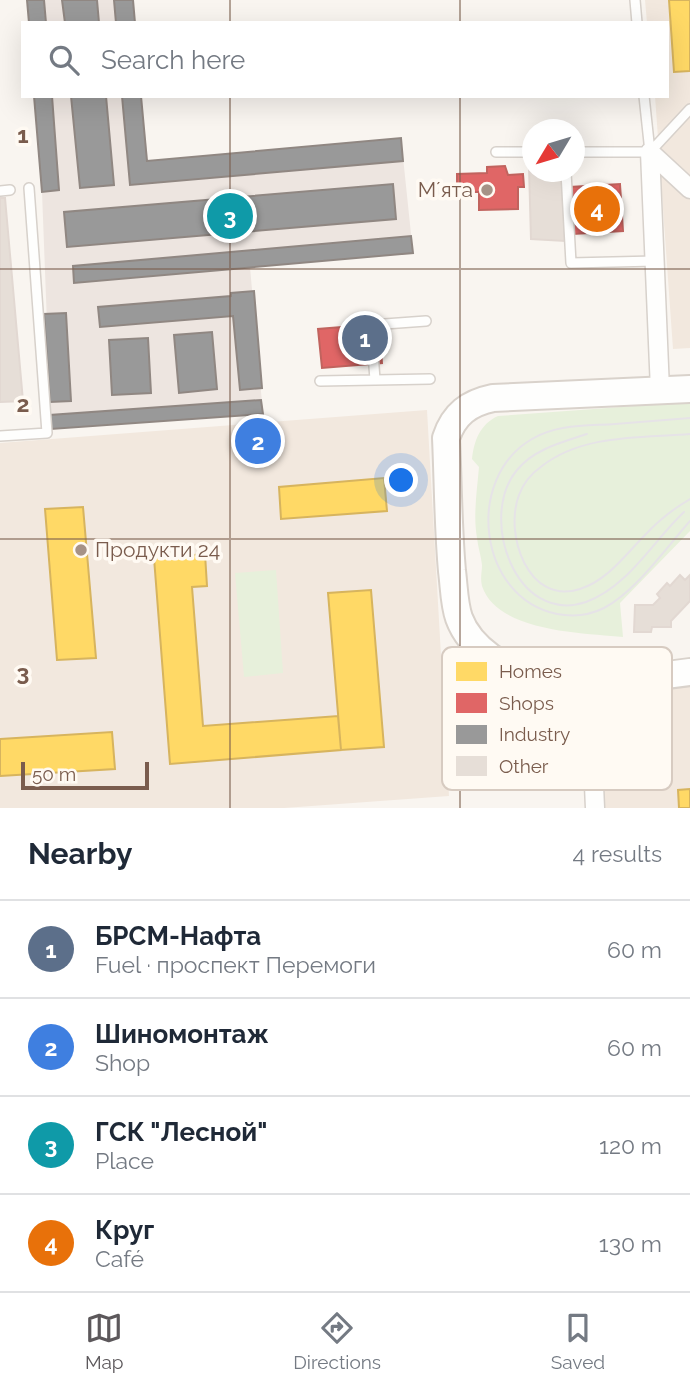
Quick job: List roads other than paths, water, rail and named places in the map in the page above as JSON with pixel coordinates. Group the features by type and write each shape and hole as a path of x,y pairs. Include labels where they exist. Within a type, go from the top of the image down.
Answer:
{"main road":[{"path":"481,647 467,633 459,618 455,601 446,438 451,423 460,412 477,402 493,398 690,389"},
{"path":"672,675 690,672"}],"street":[{"path":"650,152 690,189"},
{"path":"650,152 660,390"},
{"path":"594,790 595,808"}],"lane":[{"path":"635,0 637,21"},
{"path":"644,98 650,152"},
{"path":"585,152 650,152 690,109"},
{"path":"496,152 522,152"},
{"path":"567,182 571,263 655,261"},
{"path":"0,436 47,433 29,188"},
{"path":"376,380 372,326 426,321"},
{"path":"320,381 430,379"}],"tram line":[{"path":"690,418 572,427 532,439 510,457 496,481 489,507 489,535 496,562 510,585 530,603 557,614 575,615 604,608 628,591 690,521"},
{"path":"587,434 549,447 532,457 517,470 506,490 501,513 503,538 510,562 523,583 540,598 561,605 586,602 601,595 627,575 684,512"},
{"path":"690,434 632,437 594,443 576,448 542,466 528,479 519,495 515,511 518,546 524,563 546,587 562,591 580,589 608,573 655,525 690,499"}],"place":[{"name":"Мʼята","path":"487,190"},
{"name":"Круг","path":"597,209"},
{"name":"ГСК \"Лесной\"","path":"230,216"},
{"name":"БРСМ-Hафта","path":"365,338"},
{"name":"Шиномонтаж","path":"258,441"},
{"name":"Продукти 24","path":"81,550"}]}
